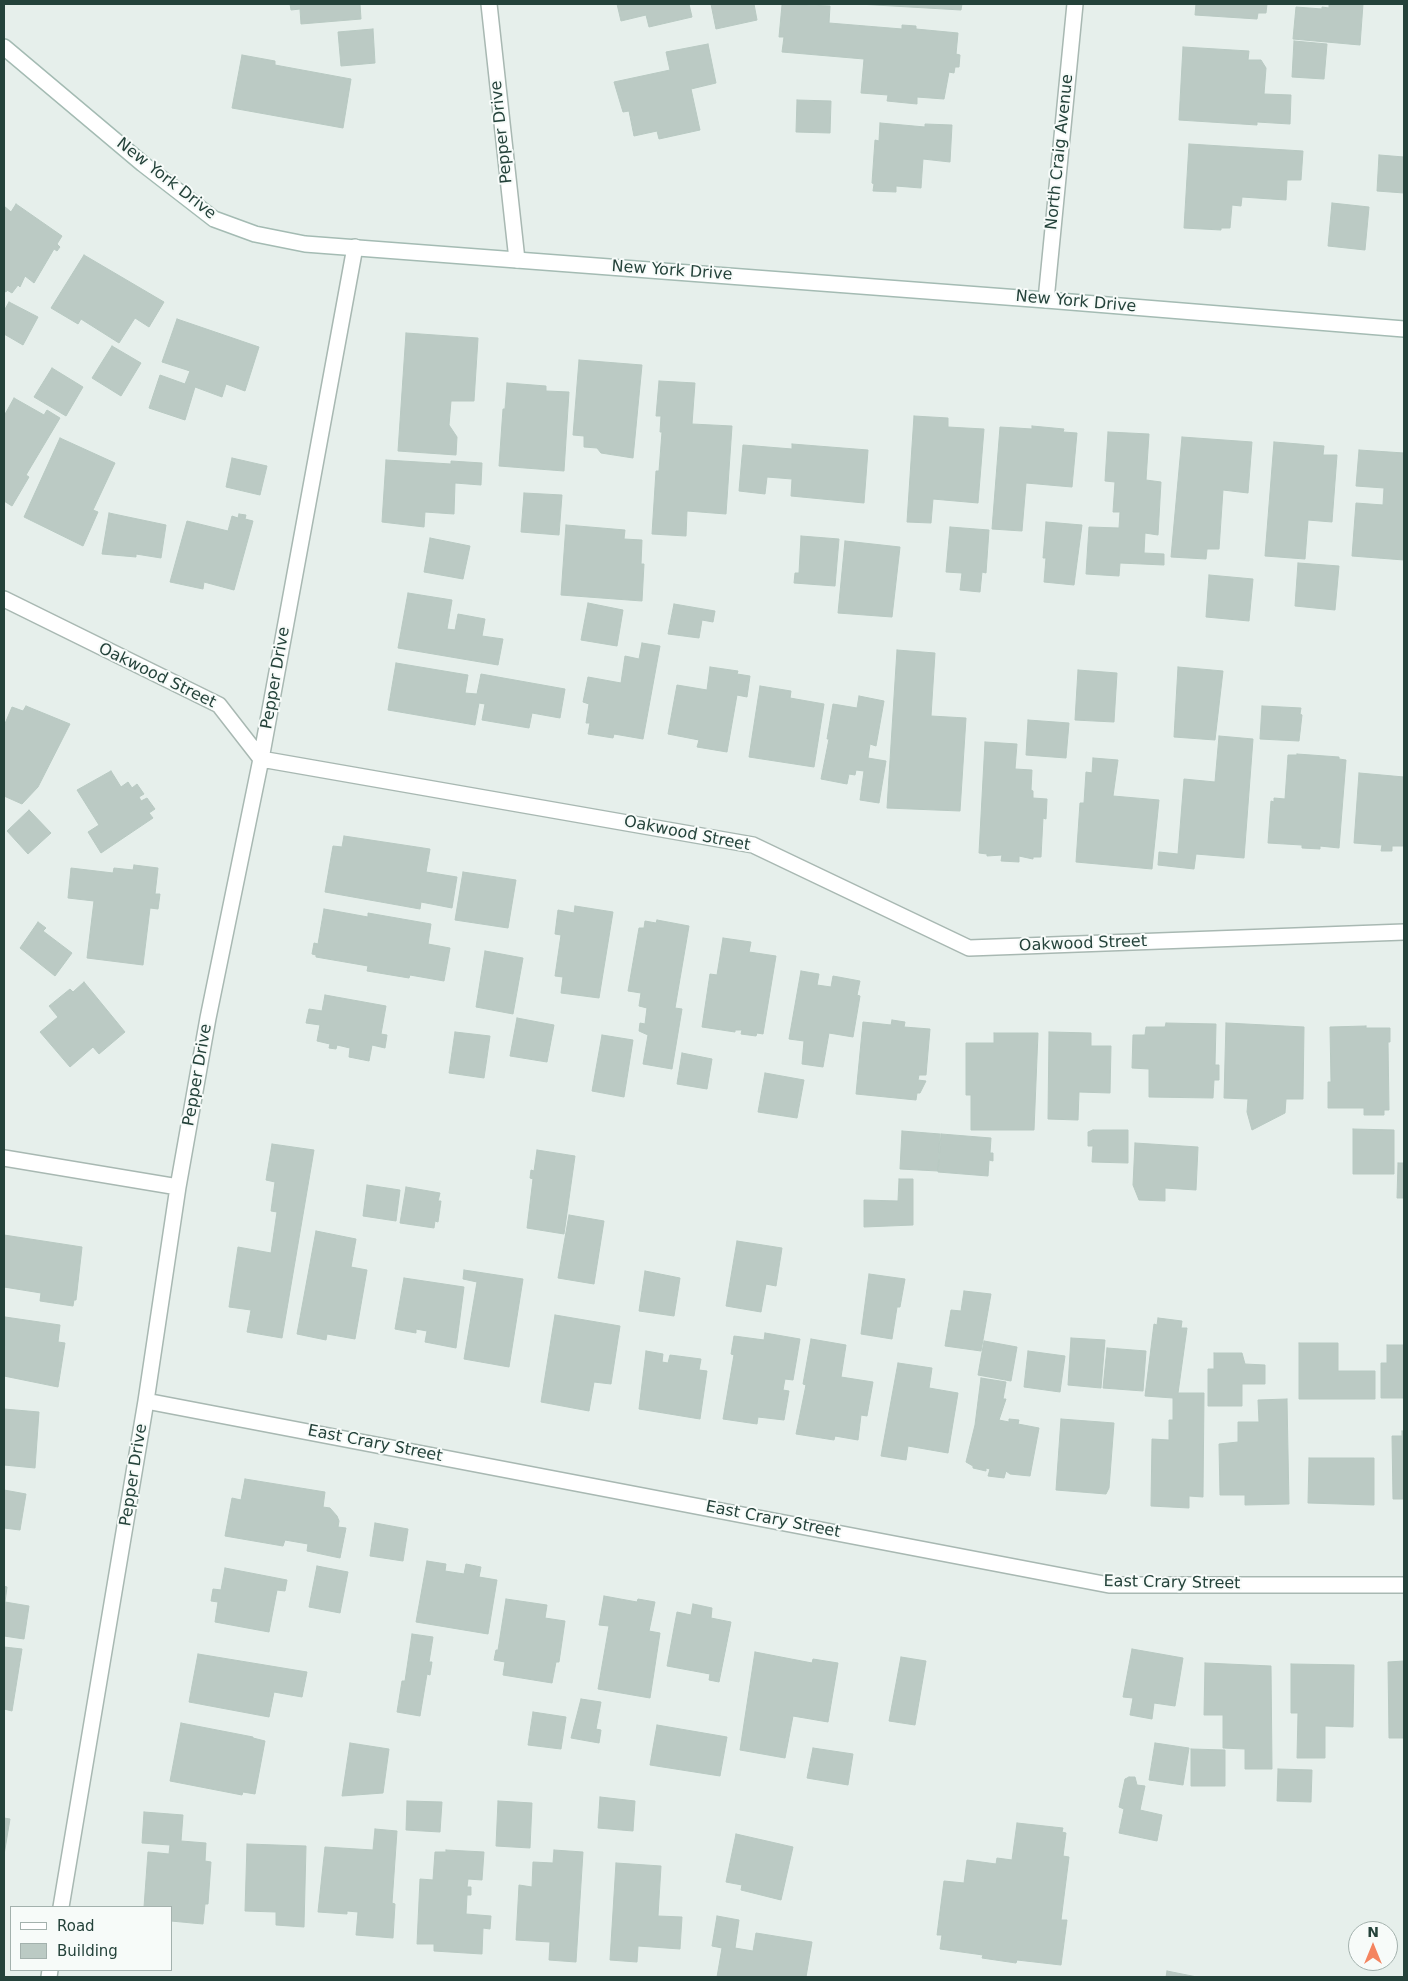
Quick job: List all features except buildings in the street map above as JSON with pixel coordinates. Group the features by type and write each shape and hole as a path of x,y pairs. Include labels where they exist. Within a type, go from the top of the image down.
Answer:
{"street":[{"name":"Pepper Drive","path":"489,4 517,260"},
{"name":"North Craig Avenue","path":"1046,300 1074,4"},
{"name":"New York Drive","path":"4,47 143,164 214,219 255,234 305,244 1404,329"},
{"name":"Pepper Drive","path":"61,1906 146,1401 178,1187 208,1018 261,759 355,247"},
{"name":"Oakwood Street","path":"4,599 219,705 261,759 753,845 968,948 1404,932"},
{"path":"4,1158 178,1187"},
{"name":"East Crary Street","path":"146,1401 1109,1585 1404,1585"}]}
